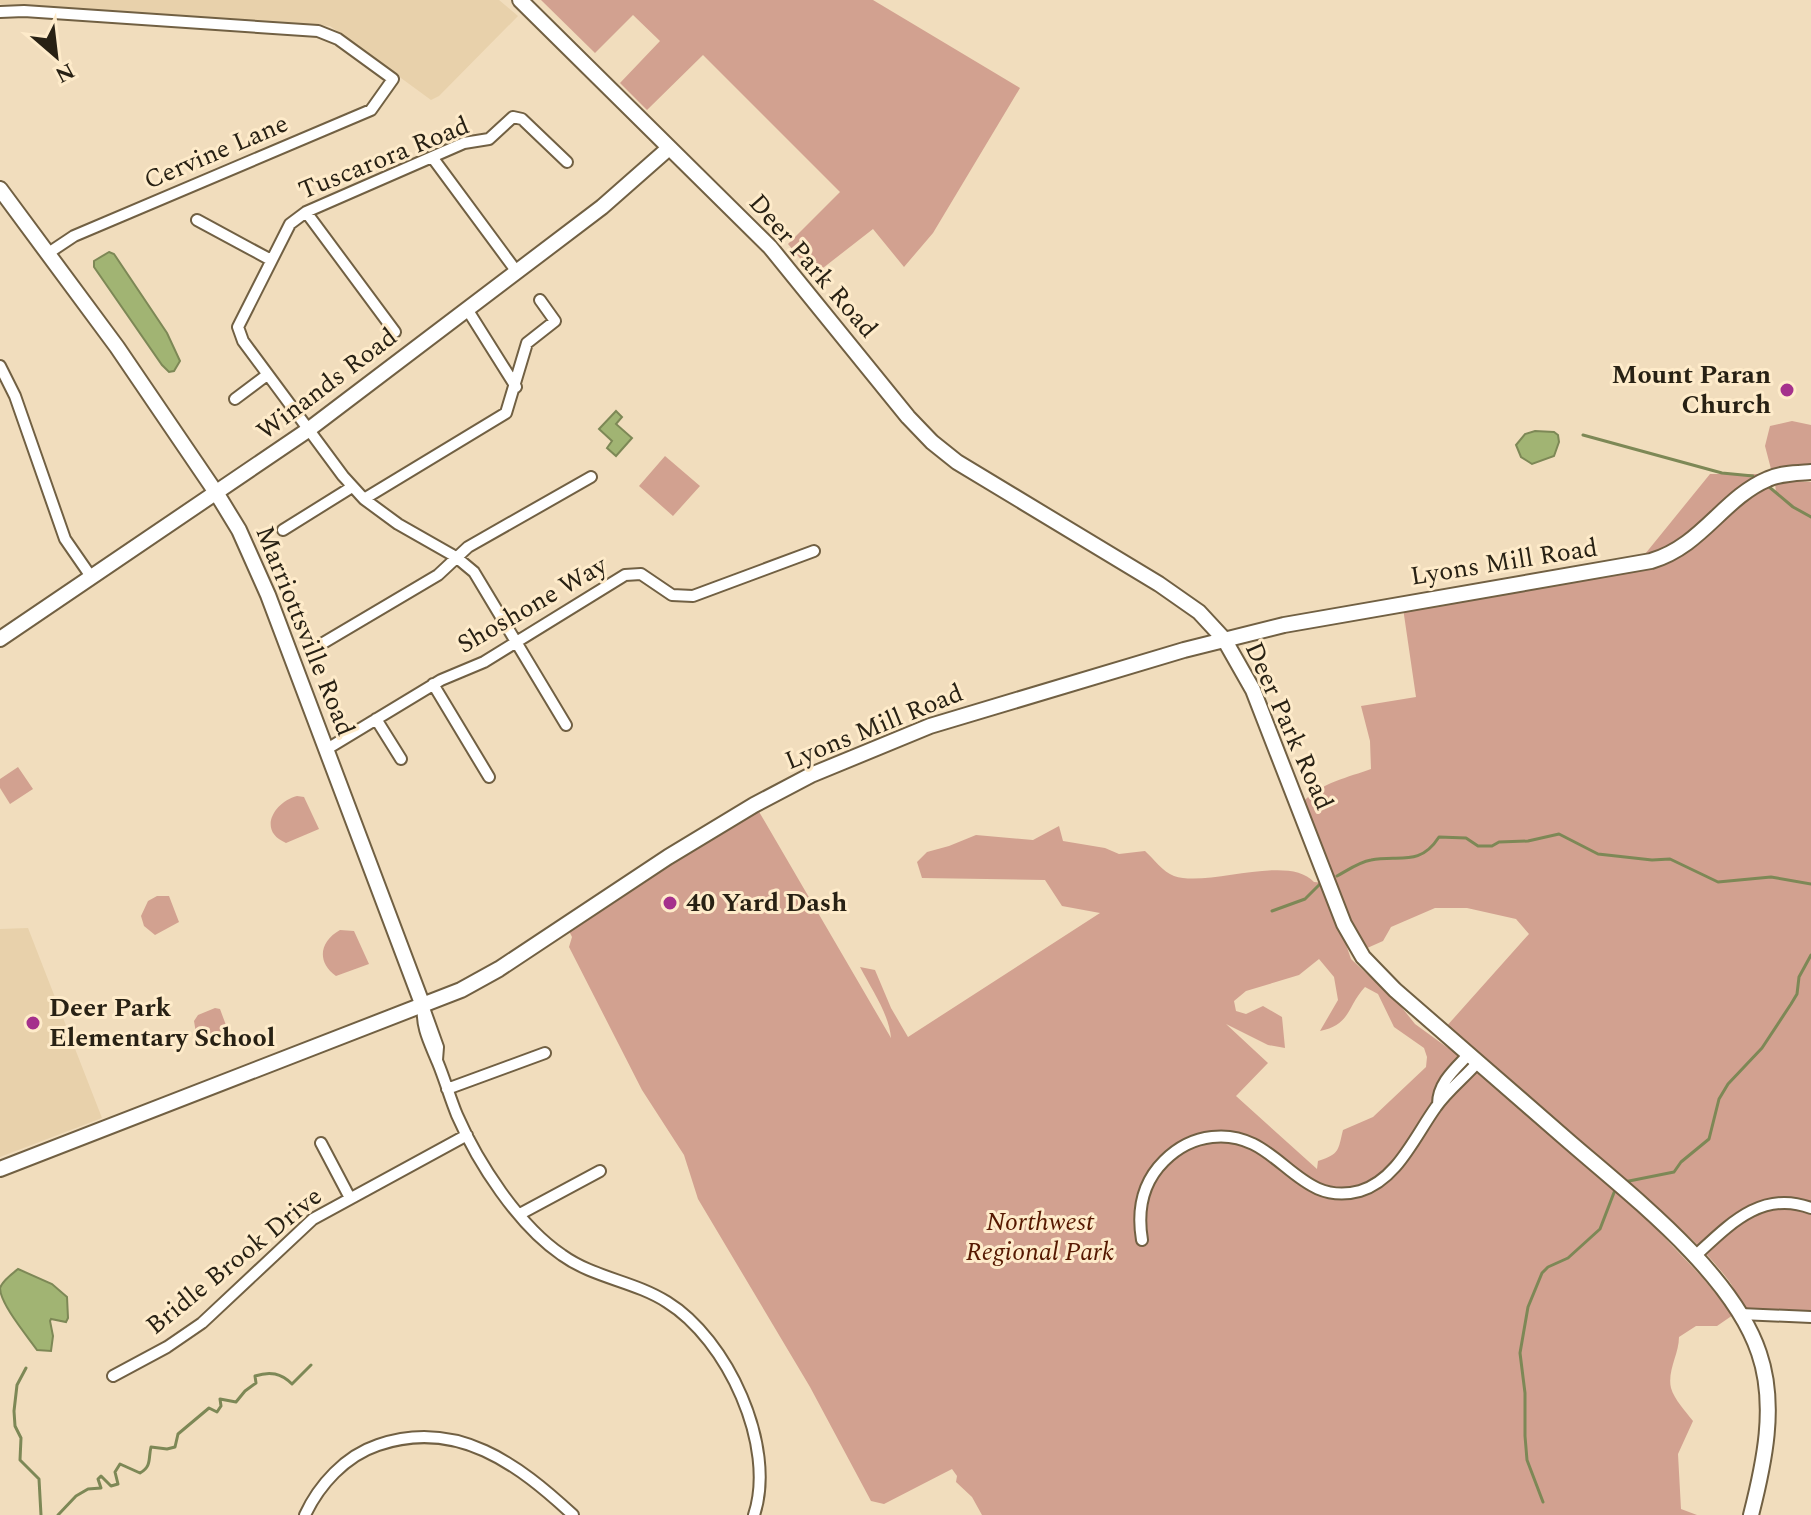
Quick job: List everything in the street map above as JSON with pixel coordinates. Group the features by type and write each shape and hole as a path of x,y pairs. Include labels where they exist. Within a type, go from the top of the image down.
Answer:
{"main road":[{"name":"Deer Park Road","path":"520,0 780,258 899,407 932,442 966,468 1178,597 1199,612 1224,639 1257,701 1353,942 1380,976 1620,1186 1694,1257 1719,1284 1740,1314 1761,1358 1766,1394 1764,1460 1751,1515"},
{"name":"Winands Road","path":"0,639 308,430 618,195 669,148"},
{"name":"Marriottsville Road","path":"0,189 126,360 217,494 255,560 423,1006"},
{"name":"Lyons Mill Road","path":"0,1169 423,1006 487,976 695,840 811,775 940,722 1224,639 1351,611 1660,559 1692,541 1764,480 1777,475 1811,472"}],"street":[{"name":"Cervine Lane","path":"0,12 24,11 318,31 338,39 393,79 371,110 74,236 47,254"},
{"name":"Tuscarora Road","path":"566,725 481,581 456,557 398,524 352,487 267,375 243,341 238,327 290,224 306,212 464,143 489,139 516,117 567,162"},
{"path":"432,157 517,272"},
{"path":"306,212 395,332"},
{"path":"197,220 271,260"},
{"path":"364,499 502,416 509,408 527,343 555,321 540,300"},
{"path":"467,309 516,387"},
{"path":"0,366 15,396 65,539 92,578"},
{"path":"235,399 267,375"},
{"path":"313,649 438,575 468,547 591,477"},
{"path":"283,530 352,487"},
{"name":"Shoshone Way","path":"327,749 433,684 475,666 517,642 625,575 641,574 672,595 693,596 814,551"},
{"path":"433,684 489,777"},
{"path":"376,719 401,759"},
{"name":"Marriottsville Road","path":"423,1006 422,1021 430,1049 467,1135 486,1168 531,1228 575,1264 666,1301 710,1340 733,1380 756,1439 760,1484 754,1515"},
{"path":"447,1089 545,1053"},
{"path":"1142,1240 1139,1215 1145,1188 1160,1165 1182,1146 1214,1137 1243,1139 1267,1150 1312,1187 1338,1193 1355,1192 1372,1186 1386,1176 1438,1104 1443,1083 1473,1058"},
{"name":"Bridle Brook Drive","path":"113,1376 185,1336 313,1219 467,1135"},
{"path":"321,1143 350,1198"},
{"path":"520,1214 600,1171"},
{"path":"1694,1257 1736,1220 1761,1205 1790,1202 1811,1208"},
{"path":"1740,1314 1811,1317"},
{"path":"305,1515 326,1482 355,1456 392,1440 415,1436 436,1436 479,1448 521,1471 567,1513"}],"shaded area":[{"path":"0,0 499,0 518,16 439,96 431,100 330,26 0,4"},
{"path":"109,252 114,254 167,333 180,361 174,371 169,372 162,365 94,267 94,261"},
{"path":"616,411 622,417 616,424 632,438 616,456 607,448 612,441 599,429"},
{"path":"1554,432 1559,442 1554,456 1532,464 1521,457 1516,445 1525,434"},
{"name":"Deer Park Elementary School","path":"28,928 102,1118 0,1157 0,929"},
{"path":"18,1269 52,1284 67,1297 66,1322 50,1321 53,1336 51,1351 37,1350 1,1295 1,1285"}],"green space":[{"path":"541,0 873,0 1020,88 933,233 904,267 873,229 814,275 788,244 840,192 703,55 647,110 620,83 660,41 633,15 595,53"},
{"path":"1792,421 1811,425 1811,464 1771,469 1765,446 1770,426"},
{"path":"665,456 700,486 673,516 639,486"},
{"path":"1710,474 1769,474 1680,544 1641,559"},
{"name":"Northwest Regional Park","path":"1811,482 1811,1312 1746,1308 1729,1281 1700,1247 1665,1216 1641,1200 1644,1216 1733,1315 1717,1326 1696,1326 1679,1337 1671,1375 1673,1392 1693,1421 1678,1454 1681,1509 1697,1515 982,1515 972,1497 956,1482 957,1476 952,1469 884,1504 871,1501 810,1387 698,1199 684,1155 642,1090 569,947 572,937 568,929 758,810 891,1038 883,1011 860,967 875,970 891,1008 908,1037 1100,913 1062,906 1045,880 922,878 917,862 927,852 976,835 1033,840 1059,826 1063,841 1105,848 1119,854 1145,851 1174,876 1189,879 1286,871 1325,883 1351,959 1399,1004 1415,1024 1448,1048 1457,1039 1445,1028 1529,934 1516,919 1467,908 1435,908 1391,927 1383,941 1365,949 1347,919 1304,801 1327,785 1371,769 1370,741 1361,706 1416,697 1403,608 1683,553 1756,493 1768,486 1776,493 1775,483","holes":["1319,959 1334,977 1338,1000 1320,1031 1338,1024 1365,987 1378,994 1394,1027 1424,1048 1427,1057 1426,1067 1373,1117 1343,1130 1337,1150 1318,1161 1317,1169 1236,1096 1268,1063 1226,1024 1268,1045 1285,1048 1282,1017 1263,1006 1246,1014 1236,1011 1234,1001 1246,991 1299,975"]},
{"path":"18,767 33,789 10,804 0,788 0,779"},
{"path":"297,796 304,797 319,829 286,843 272,831 272,817 282,804"},
{"path":"157,896 169,896 179,922 155,935 144,926 141,916 148,901"},
{"path":"340,930 354,931 369,964 336,976 325,964 323,952 328,940"},
{"path":"220,1009 230,1036 205,1044 197,1039 194,1021 198,1015"}],"waterway":[{"path":"1583,435 1722,473 1753,476"},
{"path":"1768,486 1793,507 1811,517"},
{"path":"1337,876 1367,861 1408,858 1424,853 1439,837 1466,838 1478,846 1492,846 1499,842 1528,841 1559,834 1598,854 1670,859 1718,882 1771,877 1811,884"},
{"path":"1272,911 1305,899 1320,884"},
{"path":"1624,1182 1674,1172 1681,1162 1709,1139 1719,1099 1728,1084 1762,1048 1791,1004 1797,994 1799,977 1811,955"},
{"path":"1543,1502 1527,1460 1525,1436 1525,1393 1520,1353 1528,1307 1542,1273 1568,1258 1600,1229 1615,1190"},
{"path":"58,1515 76,1496 88,1489 101,1488 98,1479 101,1476 111,1486 118,1484 115,1472 120,1464 140,1473 148,1465 151,1447 175,1447 178,1434 209,1408 217,1412 221,1406 220,1399 236,1402 256,1383 255,1376 275,1374 292,1384 311,1365"},
{"path":"26,1368 17,1385 15,1426 21,1438 20,1460 39,1479 41,1515"}],"place":[{"name":"Mount Paran Church","path":"1787,390"},
{"name":"40 Yard Dash","path":"670,903"},
{"name":"Deer Park Elementary School","path":"33,1023"}]}
